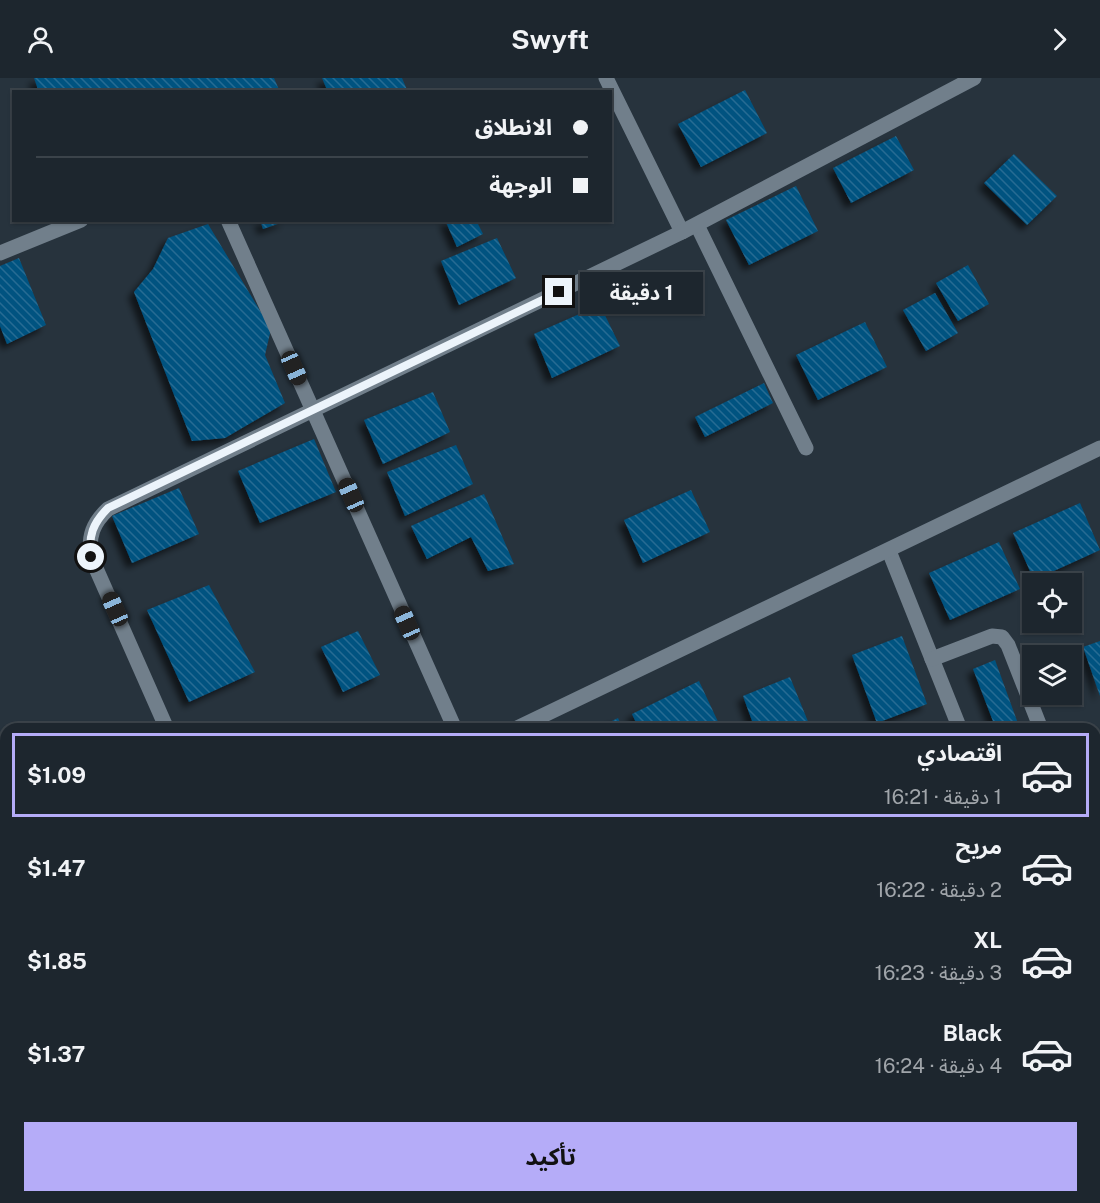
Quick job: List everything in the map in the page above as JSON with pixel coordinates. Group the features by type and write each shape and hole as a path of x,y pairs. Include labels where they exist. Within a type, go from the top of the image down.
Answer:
{"street":[{"path":"164,723 91,557 89,543 92,530 98,518 108,508 697,225 974,78"},
{"path":"612,90 682,232"},
{"path":"0,253 76,222"},
{"path":"229,222 452,723"},
{"path":"697,225 806,448"},
{"path":"528,723 1099,452"},
{"path":"889,551 958,723"},
{"path":"932,659 992,636 1002,638 1008,645 1039,723"}],"building":[{"path":"34,78 274,78 279,90 38,90"},
{"path":"322,78 402,78 407,90 327,90"},
{"path":"745,90 767,133 701,167 678,124"},
{"path":"896,136 914,170 851,203 833,168"},
{"path":"1014,154 1057,196 1027,225 984,183"},
{"path":"796,186 818,231 749,265 726,220"},
{"path":"261,222 283,222 263,229"},
{"path":"446,222 477,222 483,234 457,247"},
{"path":"208,224 271,329 265,355 285,403 225,438 192,441 134,292 153,269 168,238"},
{"path":"497,238 516,278 459,305 441,261"},
{"path":"19,258 46,325 7,344 0,326 0,266"},
{"path":"968,265 989,304 958,321 936,283"},
{"path":"935,293 958,333 926,351 903,310"},
{"path":"600,305 620,346 552,378 534,334"},
{"path":"865,322 887,367 818,400 796,355"},
{"path":"764,383 773,403 705,437 695,417"},
{"path":"433,392 450,432 383,464 364,420"},
{"path":"314,439 336,492 260,523 238,471"},
{"path":"456,445 473,484 405,516 387,472"},
{"path":"179,488 199,534 132,563 112,516"},
{"path":"691,490 710,532 643,563 624,520"},
{"path":"484,494 514,564 488,571 471,537 427,559 411,526"},
{"path":"1080,503 1100,550 1049,573 1031,573 1013,533"},
{"path":"999,542 1020,589 950,620 929,573"},
{"path":"209,585 255,672 189,702 147,610"},
{"path":"358,631 380,675 343,692 321,647"},
{"path":"902,636 927,704 877,723 852,655"},
{"path":"1100,641 1100,696 1083,647"},
{"path":"995,660 1018,723 994,723 973,669"},
{"path":"790,677 809,723 753,723 743,696"},
{"path":"699,681 719,723 636,723 632,714"},
{"path":"618,718 620,723 608,723"}],"route":[{"path":"91,557 89,543 92,530 98,518 108,508 559,292"}]}
